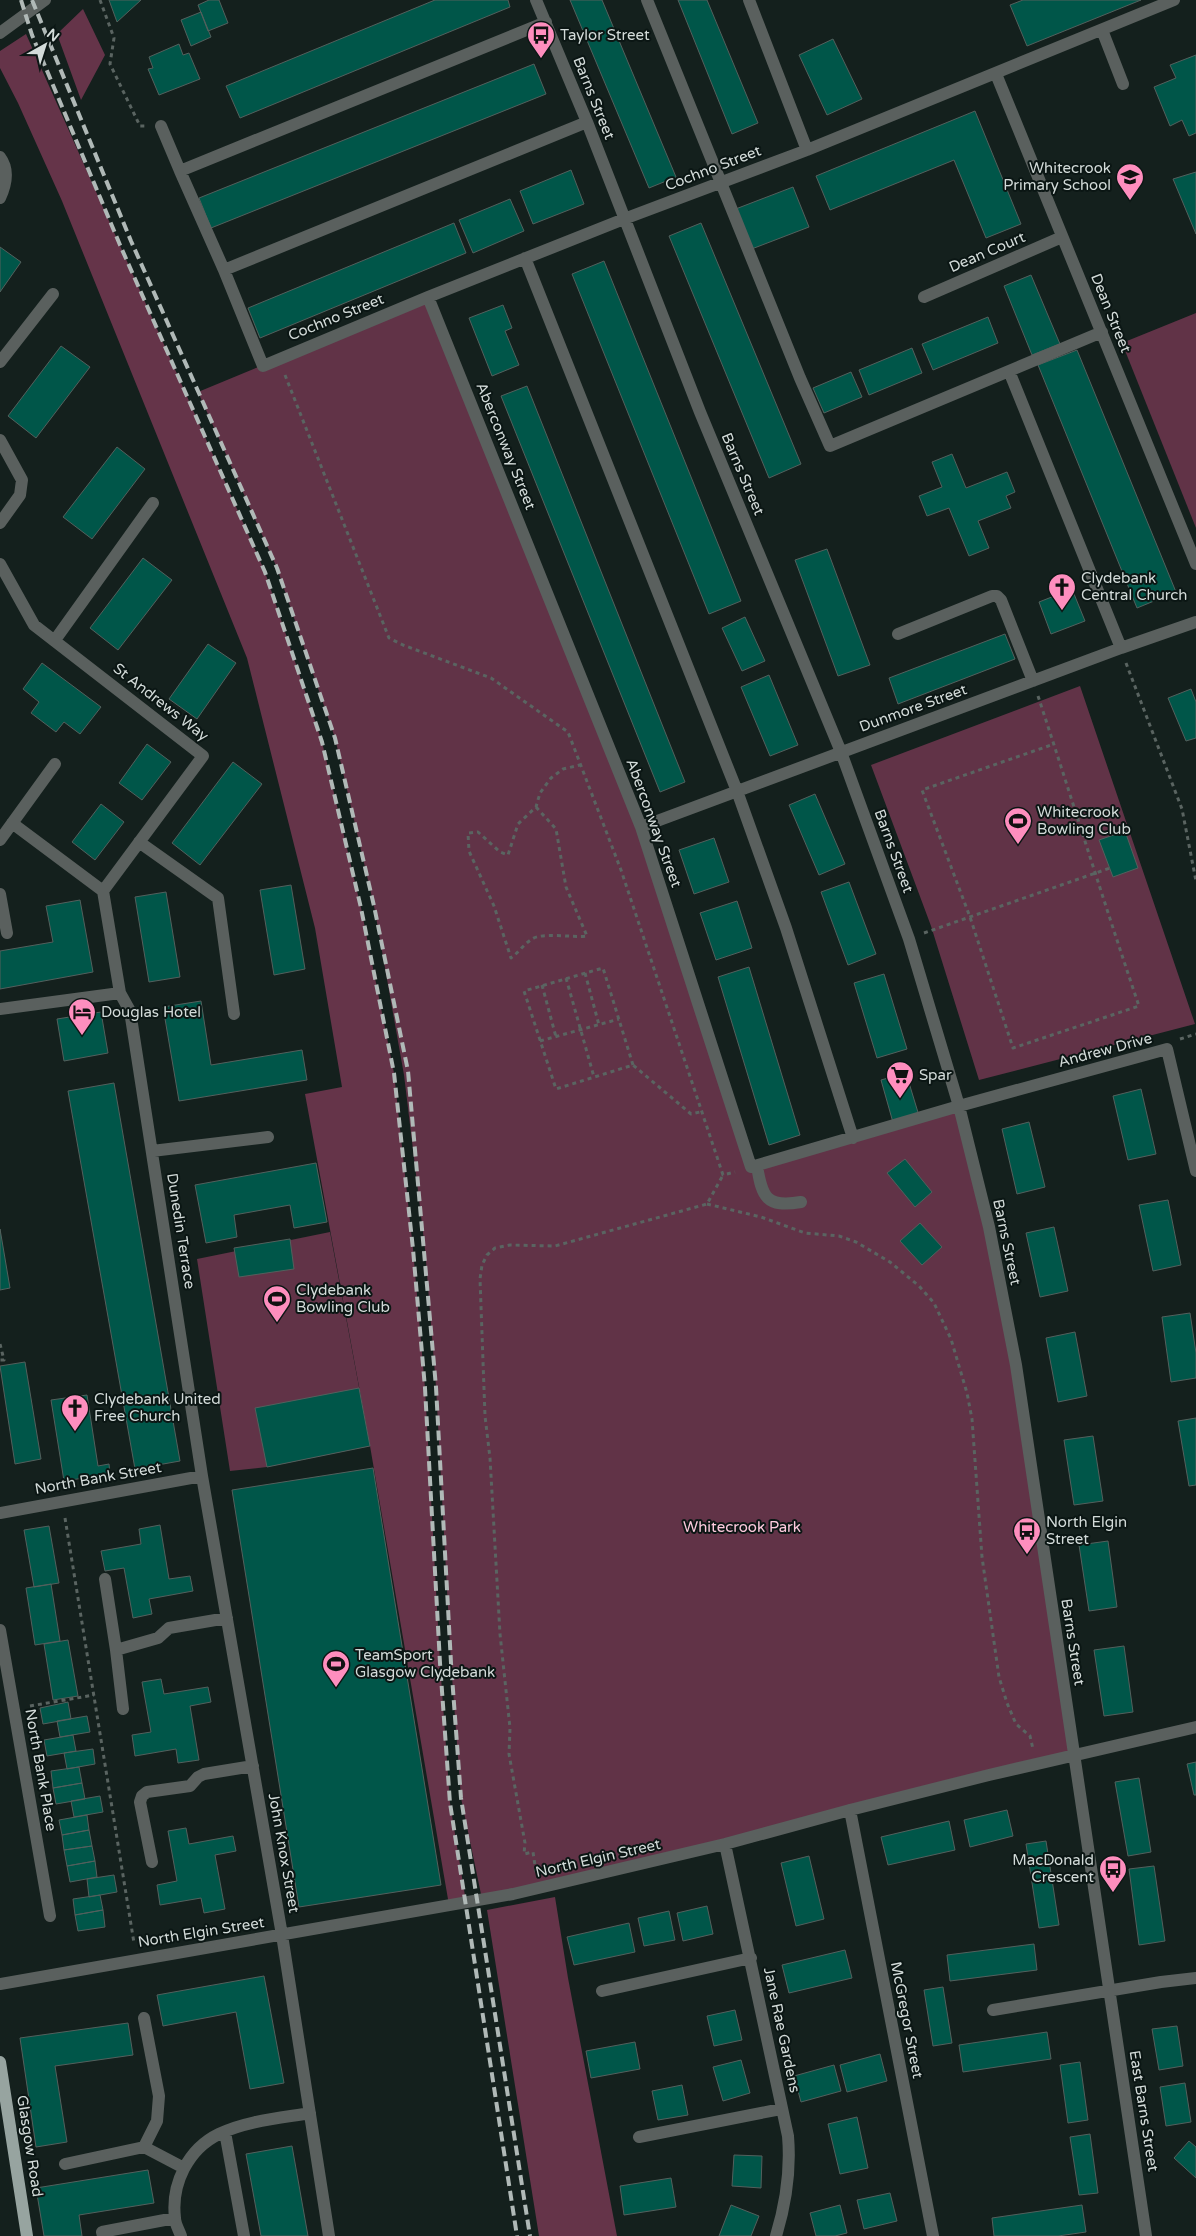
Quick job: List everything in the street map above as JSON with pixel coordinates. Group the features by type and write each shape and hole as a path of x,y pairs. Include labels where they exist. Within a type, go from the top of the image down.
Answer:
{"main road":[{"name":"Glasgow Road","path":"0,2062 27,2236"}],"street":[{"path":"0,33 45,0"},
{"name":"Barns Street","path":"536,0 700,412 841,752 909,939 959,1106 989,1227 1016,1364 1074,1756"},
{"path":"647,0 800,378 830,446 1102,332"},
{"path":"748,0 807,150"},
{"name":"Cochno Street","path":"224,270 263,366 278,358 428,296 807,150 1174,0"},
{"path":"180,171 546,22"},
{"path":"1102,30 1124,84"},
{"name":"Dean Street","path":"996,74 1196,564"},
{"path":"161,126 224,270 586,122"},
{"path":"0,157 5,164 6,176 0,198"},
{"name":"Dean Court","path":"924,297 1062,236"},
{"path":"525,258 737,791 786,928 853,1138"},
{"path":"0,362 53,294"},
{"name":"Aberconway Street","path":"428,296 641,827 761,1189 770,1199 782,1205 801,1202"},
{"path":"1009,371 1121,648"},
{"path":"0,440 22,480 20,495 0,523"},
{"path":"55,640 153,503"},
{"name":"St Andrews Way","path":"0,564 34,625 203,756 103,891"},
{"path":"898,634 992,596 997,596 1002,600 1033,681"},
{"name":"Dunmore Street","path":"641,827 1121,648 1196,622"},
{"path":"0,840 56,764"},
{"path":"0,1009 120,993 103,891 12,823"},
{"path":"139,842 218,898 234,1014"},
{"path":"0,894 7,933"},
{"name":"Dunedin Terrace","path":"120,993 130,1011 202,1476"},
{"name":"Andrew Drive","path":"959,1106 1167,1050 1196,1171"},
{"path":"754,1166 959,1106"},
{"path":"152,1151 268,1136"},
{"name":"North Bank Street","path":"0,1513 202,1476"},
{"name":"John Knox Street","path":"202,1476 282,1935 330,2236"},
{"path":"105,1579 123,1709"},
{"path":"116,1650 158,1638 169,1628 227,1618"},
{"name":"North Bank Place","path":"0,1630 50,1916"},
{"name":"North Elgin Street","path":"0,1984 513,1894 724,1844 850,1810 1037,1764 1196,1727"},
{"name":"East Barns Street","path":"1074,1756 1146,2236"},
{"path":"152,1862 140,1802 142,1796 147,1792 190,1786 198,1777 204,1774 253,1766"},
{"name":"McGregor Street","path":"850,1810 933,2236"},
{"name":"Jane Rae Gardens","path":"724,1844 788,2136 790,2162 787,2193 776,2236"},
{"name":"Jane Rae Gardens","path":"602,1991 750,1958"},
{"path":"993,2010 1108,1990 1196,1978"},
{"path":"144,2018 159,2096 157,2121 144,2147"},
{"name":"Jane Rae Gardens","path":"639,2137 781,2109"},
{"path":"181,2236 175,2218 177,2181 199,2147 225,2132 253,2123 310,2113"},
{"path":"225,2132 244,2236"},
{"path":"66,2164 144,2147 184,2168"},
{"path":"103,2236 102,2232 175,2218"}],"path":[{"path":"100,0 114,38 110,64 124,94 140,126 161,126"},
{"path":"278,358 389,638 491,678 568,732 621,870 700,1112 723,1175"},
{"path":"1121,648 1182,809 1196,880"},
{"path":"1033,681 1054,744 1094,874 1139,1006 1012,1048 970,917 922,790 1054,744"},
{"path":"536,807 556,829 566,887 588,936 533,938 511,958 494,906 469,851 468,833 478,832 500,852 508,855 518,824 536,807 540,793 551,778 563,769 580,765"},
{"path":"909,939 1110,868"},
{"path":"633,1066 556,1088 524,990 603,968 633,1066 691,1114 700,1112"},
{"path":"585,973 598,1025"},
{"path":"566,978 594,1077"},
{"path":"542,985 556,1037"},
{"path":"540,1041 618,1019"},
{"path":"707,1204 723,1175 754,1166"},
{"path":"539,1888 534,1852 524,1854 525,1843 509,1754 510,1728 500,1634 485,1416 480,1279 482,1266 487,1256 495,1248 510,1245 555,1246 630,1227 707,1204 761,1216 805,1233 839,1236 856,1242 890,1262 919,1286 934,1303 951,1339 970,1410 982,1557 999,1677 1016,1724 1030,1736 1037,1764"},
{"path":"0,1344 4,1360 0,1360"},
{"path":"62,1502 137,1959"},
{"path":"14,1709 94,1695"}],"green space":[{"name":"Whitecrook Park","path":"428,297 641,827 751,1167 959,1106 989,1227 1075,1756 482,1899 461,1798 451,1663 436,1387 425,1249 404,1075 374,906 335,738 277,568 198,392"},
{"path":"1196,313 1196,528 1122,343"},
{"name":"Whitecrook Bowling Club","path":"1080,686 1195,1024 979,1080 931,926 871,765"},
{"name":"Clydebank Bowling Club","path":"330,1232 370,1446 267,1467 230,1471 197,1259"}],"shaded area":[{"path":"83,9 105,55 81,100 57,34"},
{"path":"26,34 265,572 322,742 361,908 394,1073 413,1249 425,1388 440,1663 450,1803 466,1902 449,1905 370,1446 305,1094 342,1087 315,928 247,658 62,201 18,103 0,68 0,51"},
{"path":"555,1897 568,1978 617,2236 539,2236 487,1910"}],"building":[{"path":"109,0 141,0 117,22"},
{"path":"209,0 219,0 228,23 208,31 198,5"},
{"path":"435,0 508,0 510,7 240,118 226,86"},
{"path":"570,0 602,0 676,177 649,188"},
{"path":"678,0 707,0 758,123 732,134"},
{"path":"1023,0 1141,0 1027,46 1010,5"},
{"path":"201,12 211,37 191,46 181,20"},
{"path":"833,39 862,99 827,115 799,55"},
{"path":"179,44 183,55 189,53 200,79 159,95 148,69 153,68 149,57"},
{"path":"1196,55 1196,133 1189,136 1182,120 1170,126 1154,87 1176,78 1170,65"},
{"path":"534,64 546,94 211,228 199,198"},
{"path":"975,111 1021,224 986,238 954,160 830,210 816,176"},
{"path":"571,170 584,204 533,224 520,191"},
{"path":"1196,172 1196,234 1173,179"},
{"path":"793,187 809,227 749,250 733,210"},
{"path":"510,199 524,231 473,253 459,220"},
{"path":"454,223 466,253 260,338 248,308"},
{"path":"701,223 801,464 769,478 669,236"},
{"path":"0,247 21,262 0,292"},
{"path":"604,261 741,601 709,614 572,274"},
{"path":"1031,275 1060,344 1032,355 1004,286"},
{"path":"503,305 512,328 505,331 519,365 492,376 469,318"},
{"path":"988,317 998,343 933,370 922,344"},
{"path":"61,346 90,367 36,438 8,416"},
{"path":"912,348 922,373 869,395 859,370"},
{"path":"1077,350 1176,592 1137,608 1038,365"},
{"path":"851,372 862,397 824,413 813,388"},
{"path":"527,386 685,782 660,792 501,396"},
{"path":"117,447 145,469 92,539 63,517"},
{"path":"952,454 966,488 1007,472 1015,492 1006,496 1011,508 978,521 989,548 969,556 949,508 927,516 919,496 942,487 932,462"},
{"path":"827,549 870,665 838,676 795,560"},
{"path":"143,558 172,580 118,650 90,628"},
{"name":"Clydebank Central Church","path":"1072,589 1085,621 1051,634 1039,602"},
{"path":"745,617 765,661 742,671 722,628"},
{"path":"1005,634 1015,659 898,704 889,678"},
{"path":"208,644 236,663 197,719 169,699"},
{"path":"42,663 101,707 80,734 64,722 56,732 31,713 39,702 23,689"},
{"path":"769,675 798,745 770,756 741,687"},
{"path":"1191,689 1196,702 1196,738 1186,741 1168,698"},
{"path":"147,744 171,762 142,800 119,783"},
{"path":"233,762 262,784 200,865 172,843"},
{"path":"815,794 845,864 819,875 789,805"},
{"path":"101,804 124,822 95,860 72,842"},
{"path":"1125,831 1138,868 1113,877 1099,840"},
{"path":"714,838 729,882 694,894 679,850"},
{"path":"849,882 876,954 848,965 821,892"},
{"path":"291,885 305,969 274,975 260,890"},
{"path":"166,892 180,977 149,982 135,897"},
{"path":"80,900 93,972 0,989 0,951 53,942 46,906"},
{"path":"737,901 752,948 716,960 700,913"},
{"path":"749,967 800,1135 769,1145 718,977"},
{"path":"884,974 907,1049 877,1058 854,983"},
{"path":"201,1001 211,1065 302,1050 307,1080 179,1101 163,1007"},
{"name":"Douglas Hotel","path":"101,1012 108,1053 64,1061 57,1019"},
{"name":"Spar","path":"906,1073 920,1119 894,1126 881,1080"},
{"path":"114,1083 180,1461 135,1469 68,1091"},
{"path":"1141,1089 1156,1154 1128,1160 1113,1096"},
{"path":"1029,1122 1045,1187 1017,1194 1002,1129"},
{"path":"905,1159 932,1192 915,1207 887,1173"},
{"path":"316,1163 327,1222 294,1228 290,1205 234,1215 237,1237 206,1243 195,1185"},
{"path":"1168,1200 1181,1265 1153,1271 1139,1205"},
{"path":"920,1223 942,1247 922,1265 900,1241"},
{"path":"1054,1227 1068,1291 1040,1297 1026,1233"},
{"path":"0,1229 10,1288 0,1290"},
{"path":"290,1239 294,1269 239,1277 234,1248"},
{"path":"1190,1313 1196,1353 1196,1378 1171,1382 1162,1317"},
{"path":"1075,1332 1087,1396 1058,1402 1046,1338"},
{"path":"25,1362 41,1459 15,1464 0,1366"},
{"path":"359,1388 370,1446 267,1467 255,1408"},
{"name":"Clydebank United Free Church","path":"87,1395 98,1466 109,1464 110,1474 64,1481 51,1400"},
{"path":"1196,1418 1196,1485 1189,1486 1178,1421"},
{"path":"1093,1436 1103,1501 1074,1505 1064,1440"},
{"name":"TeamSport Glasgow Clydebank","path":"373,1468 441,1885 299,1907 232,1490"},
{"path":"160,1525 169,1579 190,1576 193,1591 149,1599 152,1614 133,1618 124,1568 105,1571 101,1551 141,1544 139,1529"},
{"path":"49,1526 59,1583 34,1587 24,1530"},
{"path":"1108,1541 1117,1607 1089,1611 1079,1545"},
{"path":"51,1584 60,1641 35,1645 26,1588"},
{"path":"68,1640 78,1696 53,1700 44,1644"},
{"path":"1124,1646 1133,1712 1104,1716 1094,1650"},
{"path":"161,1679 164,1694 208,1687 211,1702 190,1706 199,1760 178,1763 176,1749 135,1756 132,1735 151,1732 142,1682"},
{"path":"68,1702 71,1719 43,1724 40,1708"},
{"path":"87,1716 90,1732 60,1737 57,1721"},
{"path":"73,1735 76,1751 47,1756 44,1740"},
{"path":"93,1749 95,1764 67,1769 64,1753"},
{"path":"1196,1762 1196,1795 1194,1795 1187,1764"},
{"path":"79,1767 82,1783 53,1788 51,1771"},
{"path":"1139,1778 1151,1852 1128,1856 1115,1782"},
{"path":"82,1783 85,1799 56,1804 53,1788"},
{"path":"100,1796 103,1812 74,1817 71,1801"},
{"path":"1007,1810 1013,1836 970,1847 964,1820"},
{"path":"87,1815 89,1830 62,1835 59,1820"},
{"path":"949,1821 955,1850 888,1865 881,1837"},
{"path":"186,1828 189,1844 233,1836 236,1851 215,1855 225,1909 204,1913 201,1898 160,1905 157,1885 177,1881 168,1831"},
{"path":"89,1830 92,1846 64,1850 62,1835"},
{"path":"1046,1841 1059,1925 1039,1928 1026,1844"},
{"path":"92,1846 95,1861 67,1866 64,1850"},
{"path":"809,1856 824,1919 796,1926 781,1863"},
{"path":"95,1861 97,1877 70,1882 67,1866"},
{"path":"1154,1866 1165,1941 1139,1945 1129,1869"},
{"path":"114,1875 117,1892 89,1897 87,1879"},
{"path":"100,1895 103,1910 75,1915 73,1899"},
{"path":"707,1906 713,1934 683,1941 677,1913"},
{"path":"103,1910 105,1927 78,1931 75,1915"},
{"path":"669,1911 675,1940 644,1946 638,1918"},
{"path":"629,1923 635,1952 574,1965 567,1937"},
{"path":"1034,1944 1037,1970 950,1981 947,1955"},
{"path":"845,1950 852,1978 789,1993 782,1965"},
{"path":"264,1976 284,2083 250,2089 236,2012 163,2026 157,1995"},
{"path":"943,1987 952,2043 933,2046 924,1990"},
{"path":"735,2010 742,2040 714,2046 707,2016"},
{"path":"128,2023 133,2055 55,2066 67,2142 36,2147 20,2038"},
{"path":"1177,2026 1183,2066 1159,2070 1152,2029"},
{"path":"1047,2032 1051,2059 963,2072 959,2045"},
{"path":"635,2042 640,2069 591,2078 586,2051"},
{"path":"880,2054 887,2081 847,2092 840,2065"},
{"path":"741,2060 750,2093 723,2101 713,2067"},
{"path":"1080,2062 1088,2120 1068,2123 1060,2065"},
{"path":"834,2065 841,2091 801,2102 794,2076"},
{"path":"1185,2083 1191,2122 1166,2126 1160,2087"},
{"path":"682,2085 688,2115 658,2120 652,2091"},
{"path":"857,2117 868,2168 840,2174 828,2124"},
{"path":"1090,2134 1098,2193 1079,2195 1070,2137"},
{"path":"1189,2141 1196,2147 1196,2178 1174,2158"},
{"path":"292,2146 308,2236 261,2236 246,2154"},
{"path":"734,2155 762,2156 761,2188 732,2186"},
{"path":"148,2170 154,2203 79,2215 82,2236 44,2236 36,2188"},
{"path":"671,2178 676,2207 624,2215 620,2186"},
{"path":"890,2193 897,2221 864,2229 857,2200"},
{"path":"731,2205 759,2216 751,2236 719,2236"},
{"path":"840,2205 847,2233 835,2236 816,2236 810,2213"},
{"path":"1082,2205 1086,2232 1058,2236 994,2236 992,2218"}],"railway":[{"path":"21,0 32,35 120,245 265,572 322,742 361,908 394,1073 413,1249 425,1388 440,1663 450,1803 517,2236"},
{"path":"32,0 131,241 277,568 335,738 374,906 408,1071 436,1387 451,1663 461,1798 530,2236"}],"place":[{"name":"Taylor Street","path":"541,59"},
{"name":"Whitecrook Primary School","path":"1130,201"},
{"name":"Clydebank Central Church","path":"1062,611"},
{"name":"Whitecrook Bowling Club","path":"1018,845"},
{"name":"Douglas Hotel","path":"82,1036"},
{"name":"Spar","path":"900,1099"},
{"name":"Clydebank Bowling Club","path":"277,1323"},
{"name":"Clydebank United Free Church","path":"75,1432"},
{"name":"North Elgin Street","path":"1027,1555"},
{"name":"TeamSport Glasgow Clydebank","path":"336,1688"},
{"name":"MacDonald Crescent","path":"1113,1893"}]}
